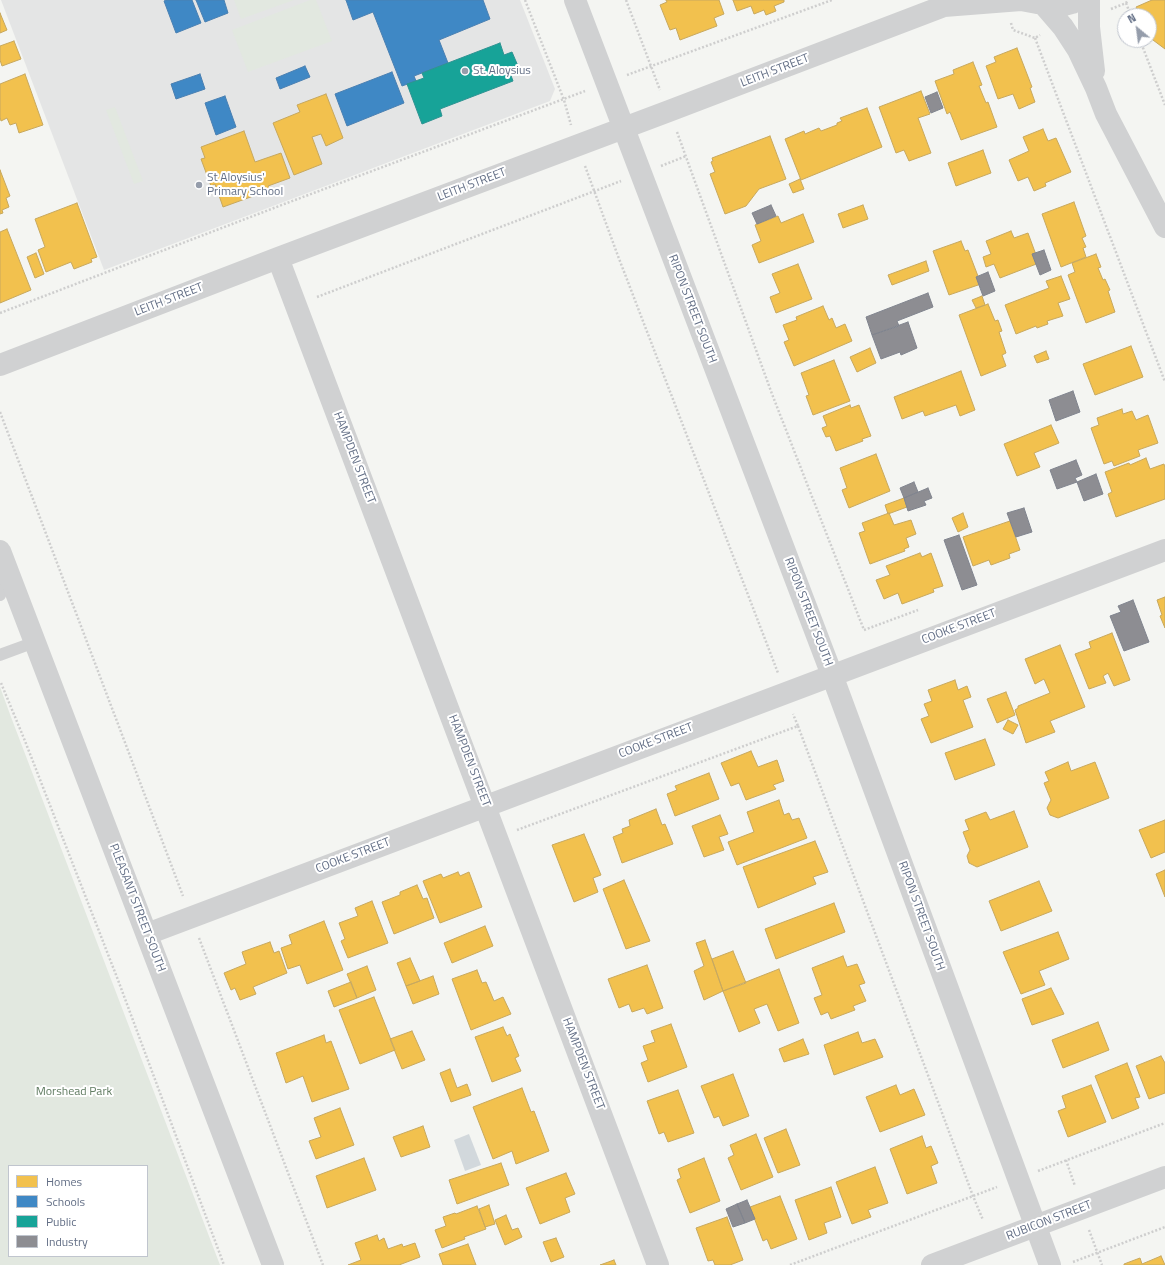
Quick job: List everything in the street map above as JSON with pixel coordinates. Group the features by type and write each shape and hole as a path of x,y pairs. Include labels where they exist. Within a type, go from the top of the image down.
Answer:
{"street":[{"name":"RIPON STREET SOUTH","path":"575,0 832,675 1036,1226 1059,1264"},
{"name":"LEITH STREET","path":"0,365 949,3 1021,0 1061,6 1077,0"},
{"path":"1038,2 1063,27 1075,45 1096,88 1109,121 1165,226"},
{"path":"1096,88 1088,27 1097,6"},
{"name":"HAMPDEN STREET","path":"278,258 658,1265"},
{"name":"COOKE STREET","path":"147,934 1165,550"},
{"name":"PLEASANT STREET SOUTH","path":"0,551 273,1265"},
{"name":"RUBICON STREET","path":"932,1265 1165,1177"}],"lane":[{"path":"0,595 8,574"},
{"path":"0,656 35,642"}],"path":[{"path":"525,0 564,100 577,146 798,726 983,1220"},
{"path":"626,0 686,156 772,394 864,630 918,610"},
{"path":"606,83 832,0"},
{"path":"1097,6 1126,3"},
{"path":"1126,3 1128,8"},
{"path":"1009,18 1013,30 1035,38 1042,35"},
{"path":"1035,38 1165,382"},
{"path":"1143,48 1165,105"},
{"path":"0,313 564,100"},
{"path":"296,304 686,156"},
{"path":"0,412 323,1265"},
{"path":"1,684 25,741 118,980 224,1265"},
{"path":"0,691 5,694"},
{"path":"497,837 798,726"},
{"path":"1036,1171 1165,1123"},
{"path":"1066,1160 1075,1186"},
{"path":"790,1265 1003,1184"},
{"path":"1059,1264 1097,1253 1165,1227"},
{"path":"1088,1228 1102,1265"}],"shaded area":[{"name":"St Aloysius' Primary School","path":"1,0 520,0 555,89 550,101 104,270"},
{"path":"469,1134 481,1165 465,1171 454,1140"}],"green space":[{"path":"234,0 294,0 241,19"},
{"path":"310,0 316,0 332,41 248,72 232,30"},
{"path":"115,107 143,181 134,184 106,110"},
{"name":"Morshead Park","path":"0,687 11,717 220,1265 0,1265"}],"building: Homes":[{"path":"666,0 719,0 724,14 714,18 717,26 680,40 676,28 670,30 660,5 667,2"},
{"path":"733,0 784,0 784,2 774,6 776,11 766,15 764,10 754,14 751,6 737,11"},
{"path":"1152,0 1165,0 1165,49 1157,43 1157,8 1136,7"},
{"path":"0,13 7,30 0,33"},
{"path":"14,41 21,59 2,66 0,60 0,46"},
{"path":"1017,48 1032,87 1030,88 1035,102 1019,109 1013,94 998,99 986,66 996,62 994,57"},
{"path":"973,62 982,85 979,86 986,103 988,102 997,127 961,140 950,112 947,114 935,81 954,74 953,70"},
{"path":"25,74 43,125 19,133 16,123 10,125 7,118 1,121 0,84"},
{"path":"921,91 930,114 918,118 931,153 909,161 904,150 896,153 879,107"},
{"path":"326,94 343,138 326,146 321,134 312,137 322,164 294,175 273,123 300,112 297,105"},
{"path":"867,108 882,147 801,180 785,139 804,131 805,134 819,128 821,131 837,125 837,123 842,121 840,118"},
{"path":"1043,129 1048,141 1056,138 1071,172 1045,183 1046,186 1034,191 1028,177 1018,181 1009,160 1029,151 1023,137"},
{"path":"244,131 255,162 281,153 290,178 268,186 270,190 223,207 215,184 211,186 201,159 205,158 201,147"},
{"path":"770,136 786,179 759,189 746,206 725,214 710,174 715,172 711,162 713,161 712,158"},
{"path":"983,150 991,173 956,186 948,163"},
{"path":"0,170 10,196 6,198 9,207 2,210 3,213 0,214"},
{"path":"800,179 804,189 793,193 789,184"},
{"path":"1074,202 1086,236 1082,238 1086,247 1083,248 1086,257 1061,267 1042,214"},
{"path":"77,203 97,257 91,259 92,262 74,269 71,262 46,272 38,250 45,247 35,219"},
{"path":"863,205 868,219 843,228 838,214"},
{"path":"803,214 814,242 759,263 752,245 761,241 755,225 778,216 781,223"},
{"path":"7,229 31,290 0,303 0,232"},
{"path":"1011,231 1014,238 1028,233 1039,263 1000,278 994,264 986,267 983,257 991,254 986,241"},
{"path":"961,241 965,251 968,250 981,284 949,295 933,251"},
{"path":"36,253 44,274 35,278 27,257"},
{"path":"1096,254 1101,267 1098,268 1103,280 1105,279 1110,290 1108,291 1115,312 1086,323 1068,275 1075,272 1072,263"},
{"path":"926,261 929,271 892,285 888,275"},
{"path":"798,264 812,299 776,313 770,297 780,293 772,274"},
{"path":"1061,276 1070,299 1058,303 1063,316 1047,321 1048,324 1037,328 1036,326 1016,334 1005,305 1049,288 1046,281"},
{"path":"982,296 985,305 976,308 972,300"},
{"path":"988,304 995,321 998,320 1002,331 999,332 1006,353 1002,355 1006,366 981,376 959,315"},
{"path":"823,306 829,320 832,318 836,328 845,324 852,341 794,366 784,342 789,340 783,325 797,320 796,317"},
{"path":"1131,346 1143,377 1095,395 1083,364"},
{"path":"870,348 876,363 857,372 850,357"},
{"path":"1046,351 1049,359 1037,363 1034,356"},
{"path":"834,360 850,401 813,415 806,396 809,395 801,373"},
{"path":"961,371 975,410 960,416 956,405 925,416 923,411 902,419 894,397"},
{"path":"850,405 851,408 859,405 871,436 862,439 863,441 836,451 830,436 826,437 822,428 827,426 823,416"},
{"path":"1122,409 1123,414 1132,411 1136,420 1148,415 1158,443 1138,450 1140,456 1114,466 1112,461 1104,464 1091,428 1099,425 1097,418"},
{"path":"1051,425 1059,443 1034,453 1040,467 1017,476 1004,444"},
{"path":"876,454 890,491 849,508 842,490 847,488 840,468"},
{"path":"1146,458 1150,469 1164,464 1165,499 1116,517 1108,494 1112,492 1105,472 1129,463 1130,465"},
{"path":"904,498 907,507 888,514 885,505"},
{"path":"889,513 894,525 911,520 916,534 906,538 909,547 904,549 905,551 870,564 859,533 865,531 862,523"},
{"path":"963,513 968,527 958,532 952,518"},
{"path":"1010,521 1020,550 1009,554 1010,558 991,565 989,560 973,566 963,537"},
{"path":"920,553 922,557 931,553 943,586 933,589 934,592 902,604 898,593 884,599 876,580 890,575 886,566"},
{"path":"1165,597 1165,628 1160,616 1162,615 1157,600"},
{"path":"1112,633 1130,680 1114,686 1108,673 1103,676 1106,683 1089,689 1075,654 1091,648 1089,642"},
{"path":"1060,645 1085,707 1050,721 1055,732 1026,743 1015,710 1018,706 1050,693 1044,679 1035,684 1025,659"},
{"path":"955,680 958,690 967,686 971,697 963,700 973,727 931,743 921,719 929,716 924,704 932,701 928,690"},
{"path":"1006,692 1015,715 997,723 987,699"},
{"path":"1008,720 1018,725 1013,734 1003,729"},
{"path":"985,739 995,765 955,780 945,753"},
{"path":"751,751 758,767 777,760 784,781 773,785 776,789 746,800 739,783 731,786 721,763"},
{"path":"1068,762 1071,771 1095,762 1109,798 1058,818 1050,815 1047,808 1051,800 1044,783 1049,781 1045,772"},
{"path":"709,773 719,799 675,816 667,794 677,790 675,786"},
{"path":"779,800 784,815 789,813 792,820 799,818 807,838 737,865 728,842 754,832 747,812"},
{"path":"656,809 662,825 665,824 673,844 622,863 613,837 623,833 622,829 630,826 629,820"},
{"path":"1014,811 1028,847 977,867 969,863 967,856 970,850 963,832 969,830 965,820 986,812 990,820"},
{"path":"720,815 728,834 719,837 724,850 704,857 692,826"},
{"path":"1165,820 1165,852 1151,858 1139,830"},
{"path":"584,834 601,875 593,878 598,892 574,902 552,845"},
{"path":"815,841 828,872 813,877 816,884 758,908 743,867"},
{"path":"1165,870 1165,897 1156,874"},
{"path":"458,872 460,876 469,872 482,907 440,923 423,881 441,874 443,878"},
{"path":"624,880 650,941 626,949 603,889"},
{"path":"1039,881 1052,911 1001,931 989,901"},
{"path":"417,885 423,899 427,898 434,918 394,934 382,902 400,895 400,892"},
{"path":"372,901 388,943 348,958 341,941 345,939 339,923 358,916 355,908"},
{"path":"834,903 845,932 776,959 765,929"},
{"path":"324,921 343,970 307,984 300,965 288,969 281,948 292,944 289,935"},
{"path":"485,926 493,946 452,963 444,943"},
{"path":"1058,932 1069,959 1039,971 1045,985 1021,994 1003,952"},
{"path":"705,940 723,991 704,1000 694,971 704,966 696,943"},
{"path":"270,942 274,953 279,951 287,973 253,987 256,994 240,1000 235,988 231,990 224,973 246,964 242,952"},
{"path":"733,951 746,983 723,991 712,959"},
{"path":"843,956 847,967 857,964 865,983 859,985 866,1001 853,1006 855,1010 831,1019 828,1012 821,1015 814,998 822,995 812,968"},
{"path":"410,958 420,981 406,986 397,963"},
{"path":"647,965 663,1008 647,1014 644,1008 632,1012 629,1004 619,1008 608,979"},
{"path":"367,966 376,990 357,998 347,974"},
{"path":"779,969 799,1023 778,1031 767,1004 754,1009 760,1023 739,1032 723,991"},
{"path":"477,970 482,983 486,982 494,1001 503,997 511,1014 471,1030 452,979"},
{"path":"433,976 439,994 413,1004 406,986"},
{"path":"351,982 357,998 334,1007 328,991"},
{"path":"1051,988 1064,1014 1032,1025 1022,999"},
{"path":"374,997 395,1050 360,1064 339,1010"},
{"path":"1098,1022 1109,1050 1063,1068 1052,1040"},
{"path":"671,1024 687,1067 648,1082 641,1063 648,1060 643,1046 655,1042 651,1031"},
{"path":"503,1027 507,1036 510,1034 519,1056 515,1058 521,1071 492,1082 475,1037"},
{"path":"412,1031 425,1060 402,1069 390,1039"},
{"path":"858,1032 862,1043 875,1039 883,1057 834,1075 824,1045"},
{"path":"324,1035 326,1043 331,1041 349,1089 312,1102 303,1076 286,1083 276,1053"},
{"path":"803,1039 809,1054 784,1062 779,1049"},
{"path":"1161,1056 1165,1063 1165,1093 1149,1099 1136,1066"},
{"path":"1127,1063 1140,1097 1135,1098 1139,1108 1112,1119 1095,1076"},
{"path":"450,1069 457,1088 467,1084 471,1095 451,1102 440,1073"},
{"path":"733,1074 749,1116 723,1126 719,1116 714,1118 701,1086"},
{"path":"896,1085 900,1095 914,1089 925,1115 880,1132 866,1097"},
{"path":"1091,1085 1106,1122 1068,1137 1058,1111 1066,1108 1062,1096"},
{"path":"522,1088 531,1112 534,1111 549,1151 516,1164 512,1151 493,1159 473,1107"},
{"path":"678,1090 694,1133 668,1142 664,1132 659,1134 647,1101"},
{"path":"340,1108 354,1145 316,1159 309,1141 321,1137 314,1118"},
{"path":"423,1126 430,1147 401,1157 393,1137"},
{"path":"786,1129 800,1165 778,1173 764,1138"},
{"path":"756,1134 773,1177 741,1190 728,1158 734,1155 730,1145"},
{"path":"922,1136 926,1148 931,1146 938,1163 931,1166 937,1183 907,1194 890,1149"},
{"path":"364,1158 376,1190 327,1208 316,1176"},
{"path":"704,1158 720,1201 690,1213 677,1180 681,1178 678,1169"},
{"path":"501,1163 509,1185 457,1204 449,1180"},
{"path":"875,1167 888,1203 868,1210 871,1217 852,1224 836,1182"},
{"path":"566,1173 575,1194 565,1198 570,1212 540,1224 526,1188"},
{"path":"831,1187 841,1217 824,1223 827,1233 809,1240 795,1200"},
{"path":"780,1196 797,1239 771,1249 767,1239 763,1241 750,1207"},
{"path":"489,1205 495,1224 485,1227 479,1209"},
{"path":"477,1206 486,1229 464,1237 465,1239 442,1248 435,1230 446,1226 443,1217"},
{"path":"506,1215 512,1230 518,1228 522,1237 505,1245 495,1220"},
{"path":"727,1217 743,1260 730,1265 715,1265 713,1260 708,1261 696,1228"},
{"path":"377,1235 379,1241 384,1238 388,1249 402,1244 403,1247 415,1243 420,1257 399,1265 348,1265 361,1260 355,1243"},
{"path":"556,1238 564,1257 551,1262 543,1242"},
{"path":"468,1244 476,1265 443,1265 439,1254"},
{"path":"1161,1256 1165,1265 1124,1265 1140,1258 1142,1264"},
{"path":"614,1260 616,1265 600,1265"}],"building: Schools":[{"path":"192,0 201,23 176,33 164,1"},
{"path":"196,0 224,0 228,13 205,22"},
{"path":"346,0 483,0 490,19 439,40 448,63 414,76 416,81 402,86 373,12 353,20"},
{"path":"305,66 310,77 280,89 276,78"},
{"path":"392,72 404,103 347,126 335,94"},
{"path":"200,74 205,89 176,99 171,84"},
{"path":"225,96 236,127 216,135 205,103"}],"building: Public":[{"path":"500,43 504,55 512,52 518,66 509,70 513,81 440,109 442,116 422,124 407,84 424,78 422,73"}],"building: Industry":[{"path":"937,92 943,108 931,113 925,97"},
{"path":"771,205 776,216 757,224 752,213"},
{"path":"1044,250 1051,270 1040,275 1032,254"},
{"path":"988,272 995,291 983,296 976,277"},
{"path":"928,293 933,307 897,321 899,326 872,335 866,317"},
{"path":"908,322 917,348 901,355 900,352 881,359 872,335"},
{"path":"1073,391 1080,412 1056,421 1049,400"},
{"path":"1076,460 1082,475 1075,478 1077,482 1057,489 1050,470"},
{"path":"1096,474 1103,494 1084,501 1077,482"},
{"path":"914,482 918,492 904,498 900,488"},
{"path":"928,488 932,498 924,501 926,505 908,511 904,498"},
{"path":"1024,508 1032,532 1016,537 1007,513"},
{"path":"959,535 977,585 962,590 944,540"},
{"path":"1133,600 1149,642 1124,651 1110,616 1121,612 1118,606"},
{"path":"747,1200 755,1219 745,1223 737,1204"},
{"path":"737,1204 745,1223 733,1227 726,1209"}],"place":[{"name":"St. Aloysius","path":"465,71"},
{"name":"St Aloysius' Primary School","path":"199,185"}]}
